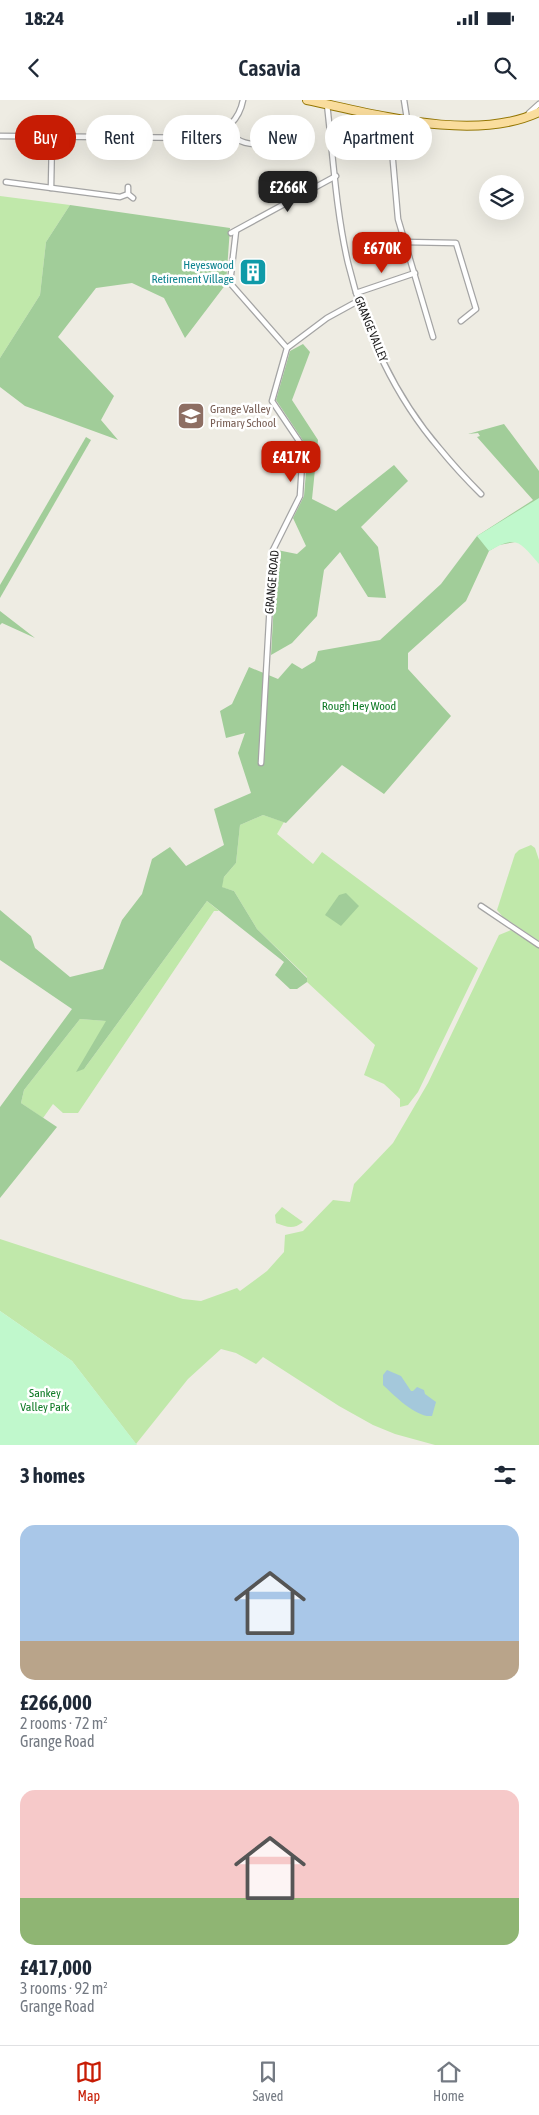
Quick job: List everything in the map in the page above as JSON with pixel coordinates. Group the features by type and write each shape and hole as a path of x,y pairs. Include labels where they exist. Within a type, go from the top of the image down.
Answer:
{"main road":[{"path":"307,100 382,115"},
{"path":"432,122 482,126 537,114"}],"street":[{"path":"239,115 243,100"},
{"path":"404,100 406,115"},
{"name":"GRANGE VALLEY","path":"327,104 347,261 358,301 373,339 390,374 413,413 439,449 481,494"},
{"path":"525,117 539,104"},
{"path":"0,136 15,136"},
{"path":"76,136 163,137"},
{"path":"51,188 52,160"},
{"path":"393,160 398,219 434,337"},
{"path":"336,176 234,232 230,283 287,348 328,318 358,301"},
{"path":"6,182 120,197 128,194"},
{"path":"128,188 128,194"},
{"path":"128,194 134,198"},
{"path":"405,242 456,242 476,308 461,321"},
{"path":"356,292 415,273"},
{"name":"GRANGE ROAD","path":"260,763 273,550 300,496 303,447 272,401 287,348"},
{"path":"481,906 539,945"}],"green space":[{"path":"0,196 70,205 46,242 40,295 0,358"},
{"path":"70,205 230,228 226,284 185,338 164,298 132,283 96,288 58,337 114,396 101,420 118,440 25,406 0,387 0,358 40,295 46,242"},
{"path":"303,344 310,352 292,400 318,440 312,499 336,511 394,465 408,481 361,527 378,547 386,598 368,597 340,552 324,570 317,616 292,643 271,655 277,550 297,554 306,546 293,518 304,496 308,448 276,400 290,351"},
{"name":"Rough Hey Wood","path":"504,424 539,471 539,540 499,545 489,551 466,601 408,653 408,669 451,716 384,794 342,765 286,823 263,815 240,825 236,863 224,877 222,887 234,891 257,929 307,978 307,982 297,989 290,989 275,975 284,962 207,901 84,1069 76,1072 106,1021 80,1019 24,1090 21,1103 57,1127 0,1198 0,1107 72,1009 0,960 0,910 31,936 35,948 70,977 103,969 122,920 142,894 152,859 170,847 186,866 224,845 214,809 251,793 238,753 245,733 226,738 220,711 232,704 249,667 278,679 292,663 302,669 315,661 318,651 380,640 441,584 477,536 533,500 477,437 480,436 478,433 468,434"},
{"path":"86,437 91,440 0,598 0,585"},
{"path":"539,498 539,564 518,543 506,543 489,551 477,536"},
{"path":"0,611 35,638 2,623 0,625"},
{"path":"263,815 284,822 277,834 313,864 322,852 478,968 418,1092 408,1105 400,1107 400,1099 384,1084 364,1075 375,1045 307,982 307,977 257,929 234,891 221,887 224,877 236,863 240,825"},
{"path":"531,845 535,848 539,860 539,941 503,917 497,910 515,854 519,850"},
{"path":"346,893 359,906 341,926 325,915 339,895"},
{"path":"207,901 219,911 214,911 78,1113 63,1113 53,1104 43,1118 21,1103 24,1090 80,1019 107,1021 84,1069"},
{"path":"511,930 539,948 539,1445 435,1445 395,1434 373,1425 339,1406 263,1357 256,1364 236,1353 221,1349 188,1379 136,1444 72,1361 0,1311 0,1239 183,1299 201,1301 237,1288 240,1291 267,1271 284,1252 285,1235 303,1231 333,1200 350,1202 354,1184 393,1143 428,1083 499,935"},
{"path":"282,1207 303,1222 293,1227 276,1223 275,1215"},
{"name":"Sankey Valley Park","path":"0,1311 72,1361 137,1445 0,1445"}],"water":[{"path":"387,1370 401,1376 411,1391 417,1387 424,1390 425,1394 436,1402 432,1416 426,1416 412,1410 383,1385 383,1375"}],"place":[{"name":"Heyeswood Retirement Village","path":"253,272"},
{"name":"Grange Valley Primary School","path":"191,416"}]}
